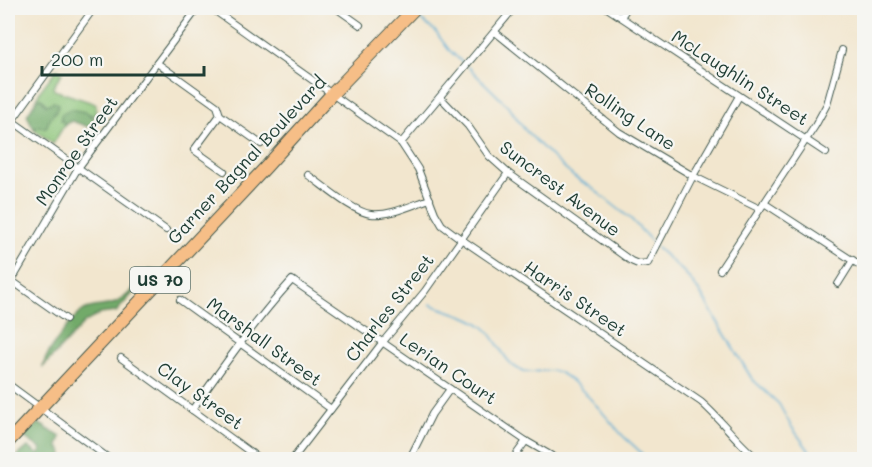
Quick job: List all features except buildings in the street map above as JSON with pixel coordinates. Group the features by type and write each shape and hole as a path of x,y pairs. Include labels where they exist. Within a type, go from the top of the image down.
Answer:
{"highway":[{"name":"Garner Bagnal Boulevard","path":"8,442 415,8"}],"street":[{"path":"94,8 10,119 166,230"},
{"name":"Monroe Street","path":"8,287 78,168 198,8"},
{"path":"211,8 401,143 514,8"},
{"path":"336,8 360,24"},
{"name":"McLaughlin Street","path":"607,8 826,153"},
{"path":"621,17 627,8"},
{"name":"Rolling Lane","path":"495,32 606,122 693,176 762,206 864,268"},
{"path":"720,270 806,140 827,104 842,50"},
{"path":"157,63 217,106 220,115 261,144"},
{"path":"693,176 739,96"},
{"name":"Suncrest Avenue","path":"440,97 468,126 489,156 508,173 638,264 648,263 693,176"},
{"path":"220,115 194,150 224,171"},
{"name":"Harris Street","path":"401,143 418,169 442,225 701,402 745,449 759,459"},
{"name":"Charles Street","path":"292,459 425,291 508,173"},
{"path":"308,175 357,209 370,214 383,214 430,199"},
{"path":"838,284 853,260"},
{"name":"Lerian Court","path":"240,343 292,280 526,441 559,459"},
{"path":"12,281 66,319"},
{"name":"Marshall Street","path":"180,300 331,409"},
{"path":"192,410 240,343"},
{"name":"Clay Street","path":"121,358 261,459"},
{"path":"8,384 111,459"},
{"path":"409,459 432,414 450,389"},
{"path":"512,459 526,441"}],"green space":[{"path":"58,69 62,73 53,87 54,90 96,105 95,116 85,112 61,120 65,124 53,144 34,129 56,112 59,104 46,105 41,98 37,99 40,91"},
{"path":"41,98 46,105 53,102 59,104 47,126 34,129 27,115 37,99"},
{"path":"70,109 85,112 94,118 95,126 91,128 72,121 65,124 61,120 61,115"},
{"path":"149,270 154,270 116,312 100,314 85,322 43,367 54,345 79,314 88,308 111,304 125,297"},
{"path":"38,423 61,437 58,446 63,453 62,457 14,459 28,447 39,455 41,449 24,437"}],"waterway":[{"path":"414,15 435,31 449,50 464,64"},
{"path":"468,67 509,107 525,130 553,158 574,177 592,188 631,219 654,244"},
{"path":"657,248 685,273 699,291 752,379 779,404 791,426 816,460"},
{"path":"430,304 484,327 516,368 527,372 555,371 572,381 647,460"}]}
